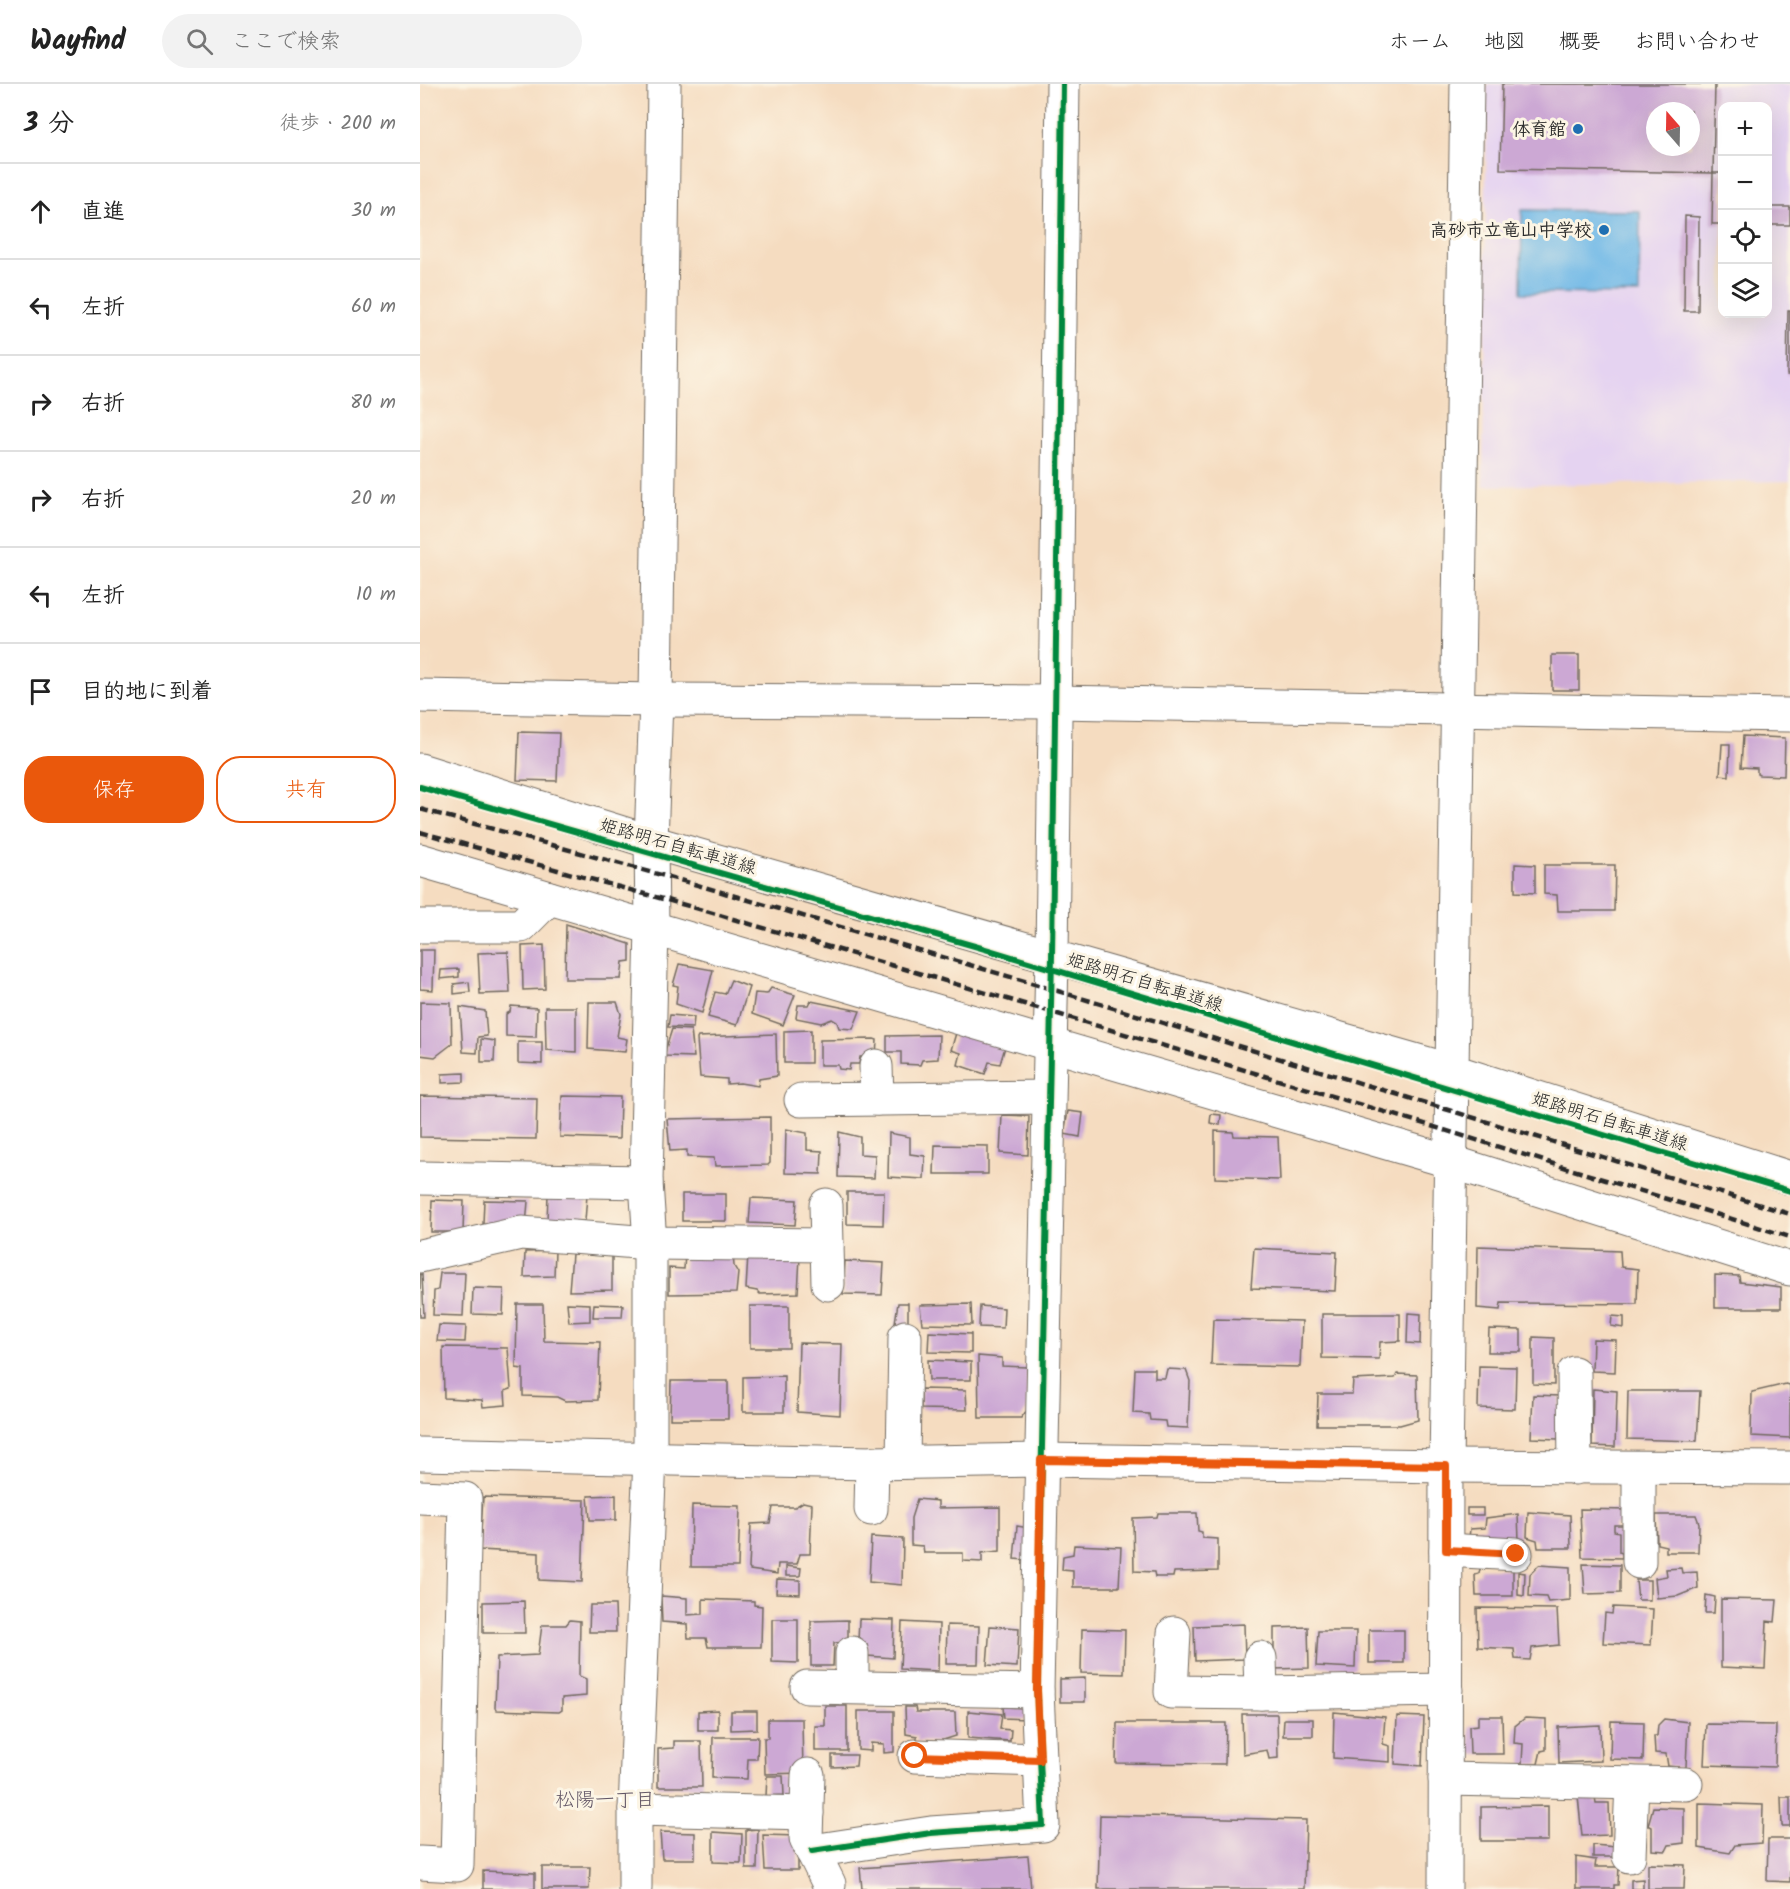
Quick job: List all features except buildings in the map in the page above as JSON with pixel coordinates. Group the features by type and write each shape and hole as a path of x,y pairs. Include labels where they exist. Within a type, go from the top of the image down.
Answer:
{"street":[{"path":"636,1889 636,1809 650,1458 650,1243 646,1182 652,927 651,842 656,700 664,84"},
{"path":"813,1851 932,1833 1043,1825 1037,1690 1052,956 1063,84"},
{"path":"1445,1889 1446,1466 1467,84"},
{"path":"420,696 1054,702 1790,714"},
{"path":"420,770 651,842 1453,1071 1790,1178"},
{"path":"420,860 1452,1162 1790,1269"},
{"path":"420,926 521,926 549,898"},
{"path":"876,1066 877,1099"},
{"path":"801,1100 1048,1097"},
{"path":"420,1178 646,1182"},
{"path":"826,1205 828,1284"},
{"path":"420,1256 521,1233 650,1243 827,1245"},
{"path":"871,1509 887,1463 905,1337"},
{"path":"1574,1373 1575,1467"},
{"path":"420,1454 887,1463 1041,1460 1790,1468"},
{"path":"1639,1468 1639,1562"},
{"path":"420,1497 465,1498 457,1865 420,1863"},
{"path":"1446,1550 1516,1554"},
{"path":"1173,1633 1171,1692 1446,1690"},
{"path":"852,1653 852,1687"},
{"path":"1260,1658 1261,1693"},
{"path":"807,1687 1037,1690"},
{"path":"915,1756 1040,1760"},
{"path":"807,1775 807,1838 829,1884"},
{"path":"1446,1779 1686,1784"},
{"path":"1629,1856 1632,1783"},
{"path":"636,1809 807,1813"}],"shaded area":[{"name":"高砂市立竜山中学校","path":"1487,84 1790,84 1790,481 1483,486"}],"water":[{"path":"1522,210 1640,211 1639,294 1521,293"}],"railway":[{"path":"420,809 694,884 1038,985 1790,1214"},
{"path":"420,832 692,907 1031,1006 1790,1237"}],"cycle path":[{"path":"812,1851 931,1833 1043,1825 1037,1691 1052,956 1063,84"},
{"name":"姫路明石自転車道線","path":"420,787 992,951 1790,1191"}],"place":[{"name":"体育館","path":"1578,129"},
{"name":"高砂市立竜山中学校","path":"1604,230"}],"district":[{"name":"松陽一丁目","path":"605,1799"}],"route":[{"path":"915,1756 1040,1760 1037,1690 1041,1460 1446,1466 1446,1550 1516,1554"}]}
